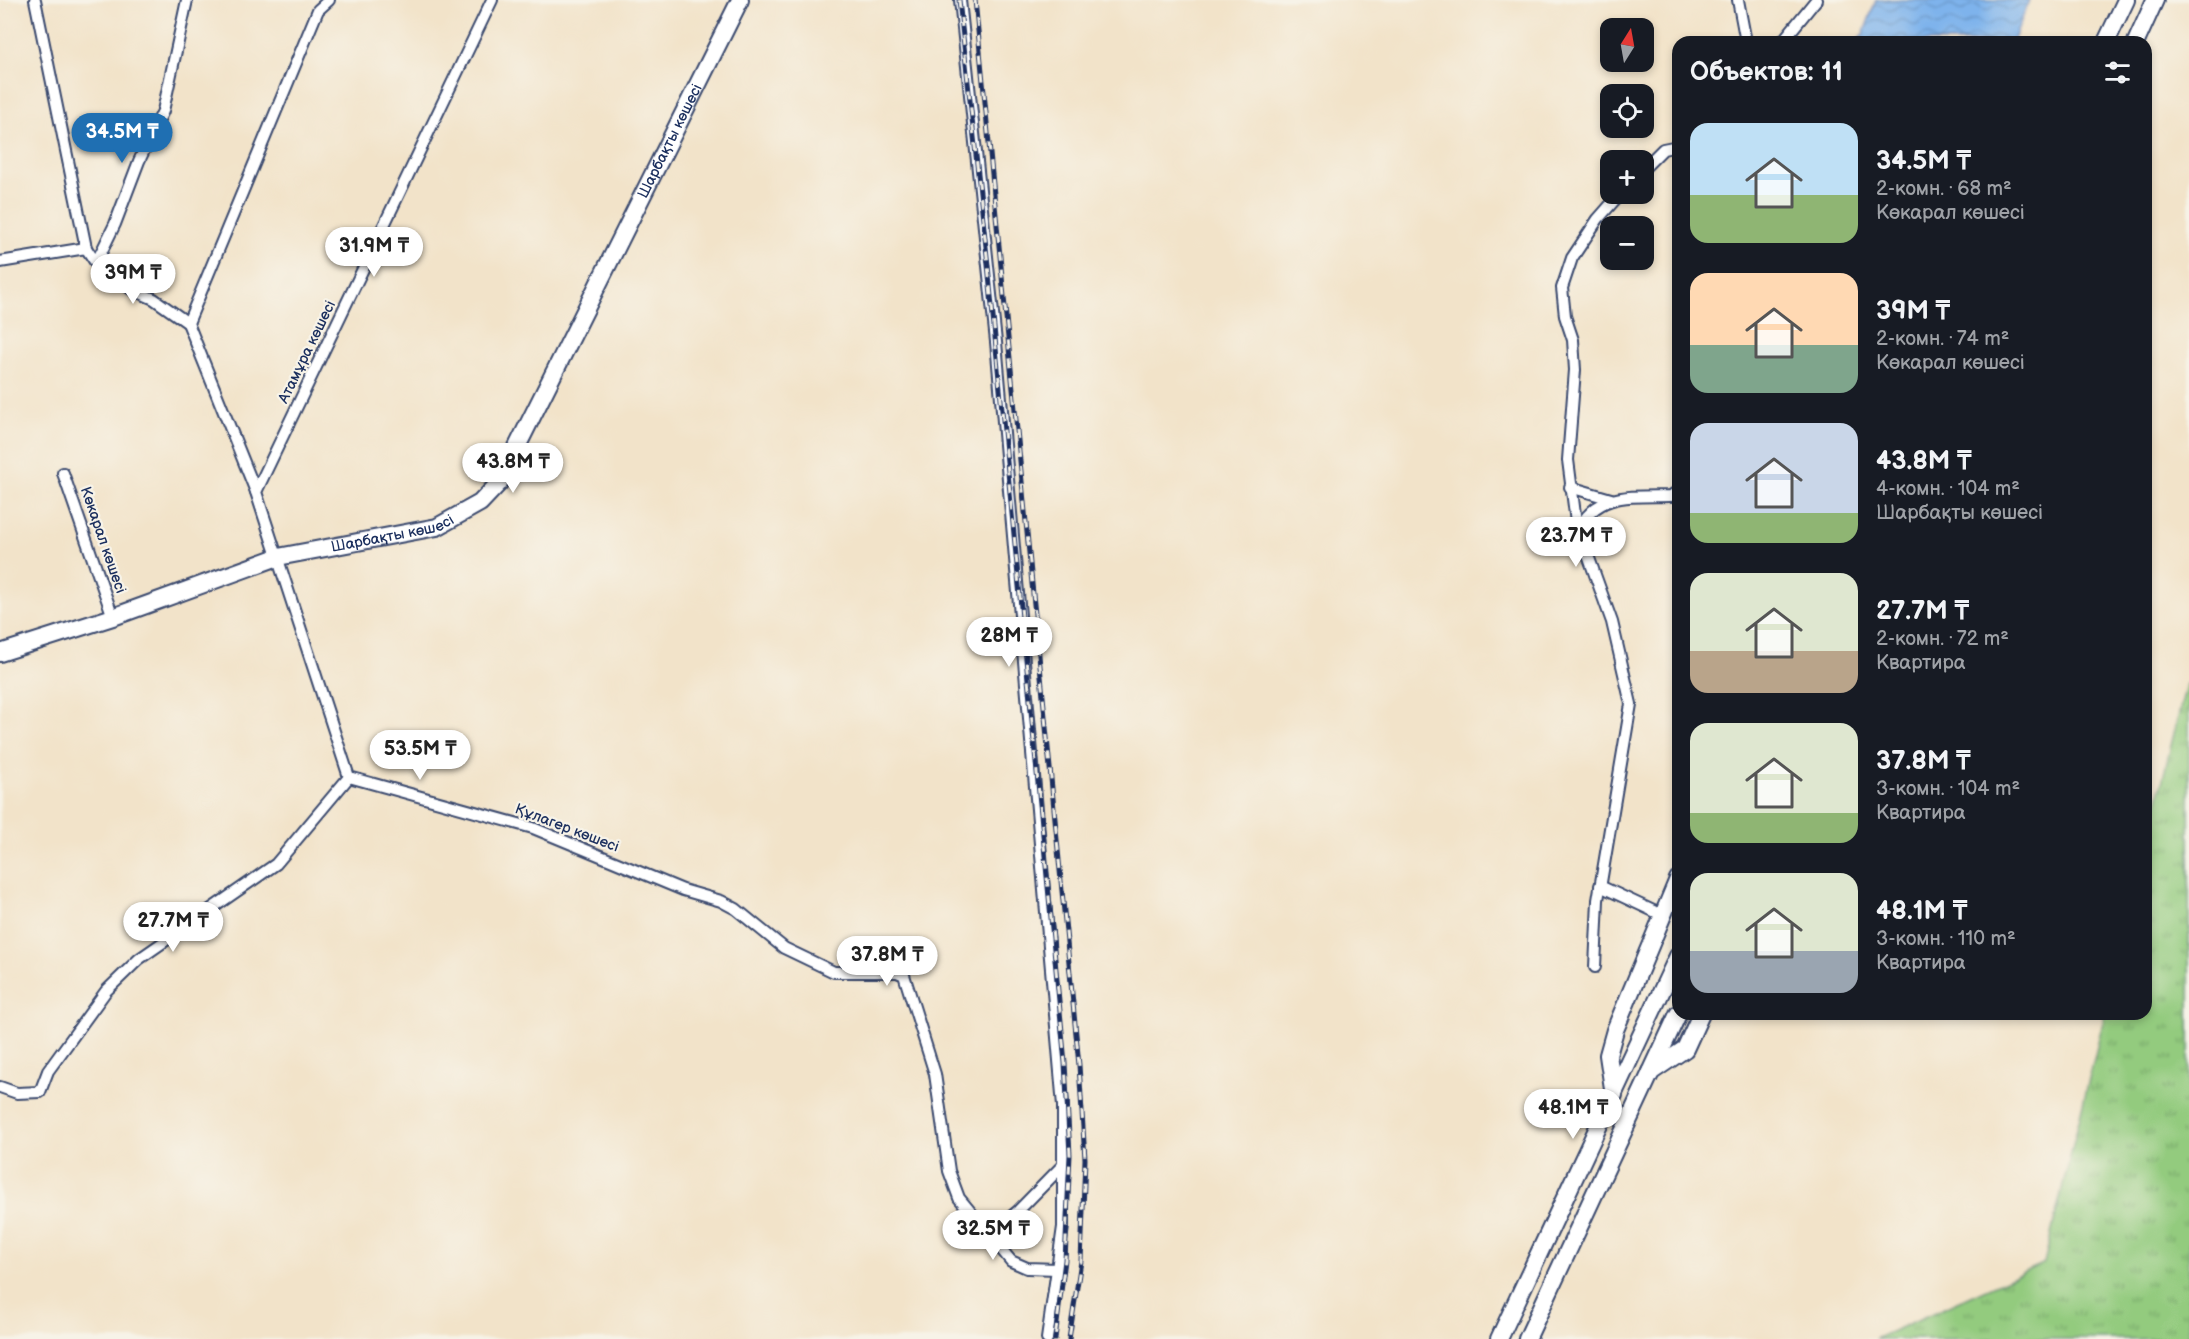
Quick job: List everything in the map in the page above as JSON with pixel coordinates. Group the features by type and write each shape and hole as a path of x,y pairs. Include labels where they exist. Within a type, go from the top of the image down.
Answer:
{"main road":[{"name":"Шарбақты көшесі","path":"0,652 113,617 278,557 437,527 480,503 499,483 740,0"},
{"path":"2109,36 2126,0"},
{"path":"2139,36 2156,0"},
{"path":"1614,1095 1608,1055 1672,892"},
{"path":"1499,1339 1672,969"},
{"path":"1527,1339 1675,1020"},
{"path":"1651,1072 1685,1049 1698,1020"}],"street":[{"path":"0,1087 17,1093 40,1092 48,1071 106,991 139,959 276,864 349,777 256,492 188,322 154,300 130,289 96,263 86,248 35,0"},
{"path":"96,263 115,224 139,161 164,111 187,0"},
{"path":"188,322 318,10 329,0"},
{"name":"Атамұра көшесі","path":"256,492 492,0"},
{"path":"960,0 996,342 1036,824 1056,1024 1065,1163 1063,1227 1047,1339"},
{"path":"1738,0 1745,36"},
{"path":"1787,36 1816,0"},
{"path":"1654,158 1663,149 1672,147"},
{"path":"1595,967 1600,886 1631,704 1612,622 1578,531 1570,487 1568,460 1575,370 1573,340 1565,316 1562,288 1572,258 1598,219 1611,204"},
{"path":"0,262 86,248"},
{"name":"Көкарал көшесі","path":"63,473 113,617"},
{"path":"1570,487 1611,499"},
{"path":"1578,531 1585,515 1598,504 1611,499 1672,495"},
{"name":"Құлагер көшесі","path":"349,777 533,828 682,890 721,901 736,909 784,948 834,972 897,972 904,975 935,1074 949,1171 955,1190 990,1234"},
{"path":"1600,886 1662,915"},
{"path":"1057,1269 1027,1268 1011,1261 990,1234 1018,1211 1065,1163"}],"green space":[{"path":"2189,683 2189,1339 1875,1339 2044,1263 2104,1020 2152,1020 2152,823 2186,684"}],"water":[{"path":"1876,0 2029,0 2015,36 1863,35"}],"railway":[{"path":"959,0 988,265 1065,1063 1070,1155 1065,1260 1055,1339"},
{"path":"975,0 1079,1065 1085,1159 1081,1261 1069,1339"}]}
